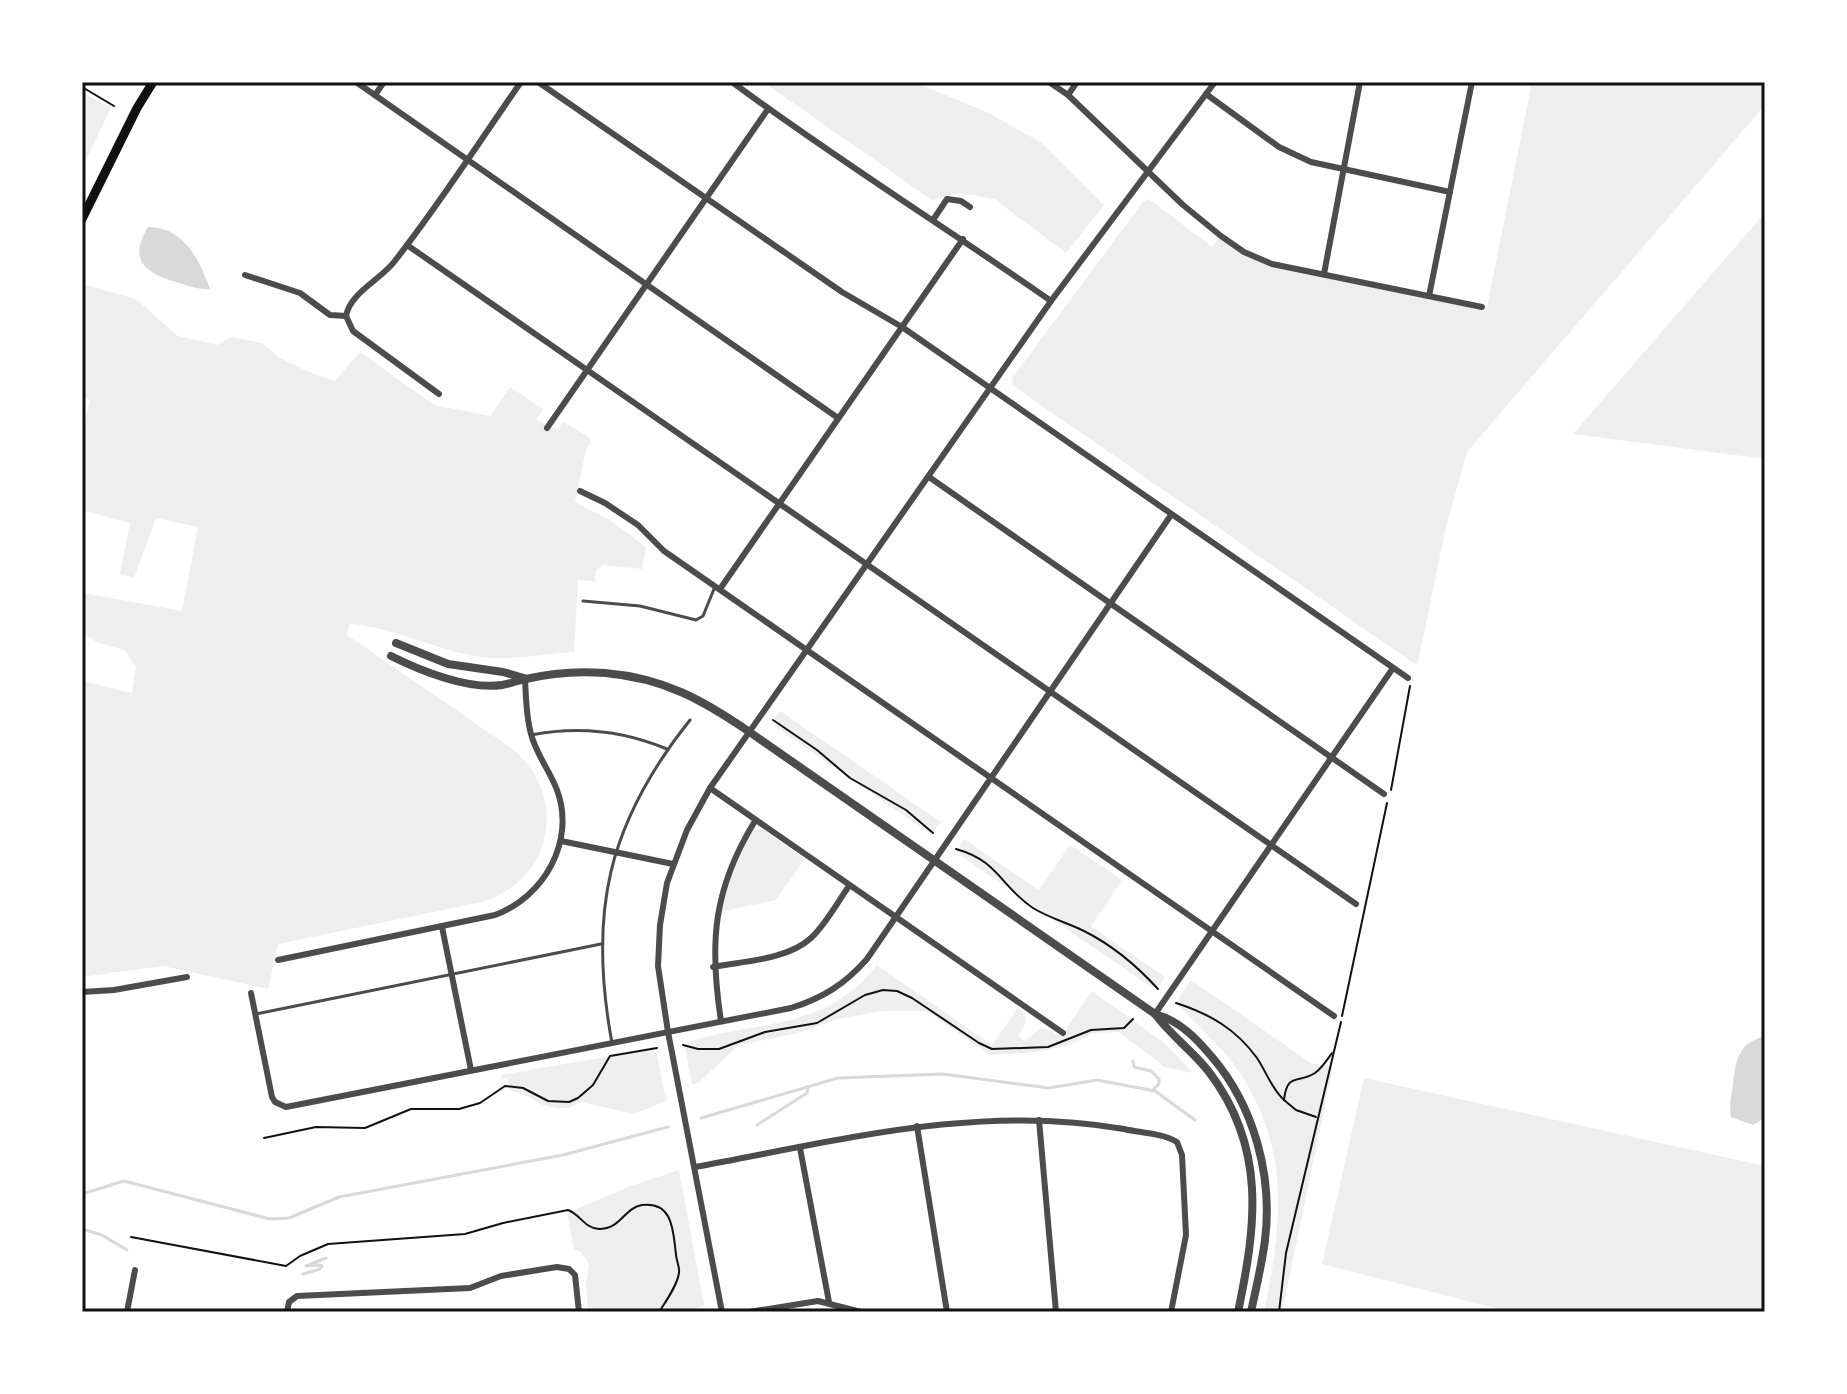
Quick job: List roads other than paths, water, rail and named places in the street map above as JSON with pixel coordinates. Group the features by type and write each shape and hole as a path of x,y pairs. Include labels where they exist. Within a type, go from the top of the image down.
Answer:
{"main road":[{"path":"82,219 132,116 153,82"}],"street":[{"path":"356,82 838,418"},
{"path":"375,95 384,82"},
{"path":"346,316 354,299 391,266 407,245 521,82"},
{"path":"538,82 842,292 902,327 1410,679"},
{"path":"732,82 906,205 963,239 1051,301"},
{"path":"1049,82 1068,95 1211,229 1244,252 1272,264 1482,307"},
{"path":"1068,95 1077,82"},
{"path":"722,1312 658,966 663,903 673,864 710,788 1051,301 1215,82"},
{"path":"1324,274 1360,82"},
{"path":"1429,296 1472,82"},
{"path":"1206,94 1292,155 1344,170 1450,192"},
{"path":"547,428 768,109"},
{"path":"933,220 947,199 961,201 970,207"},
{"path":"717,587 963,239"},
{"path":"407,245 1356,904"},
{"path":"245,275 300,293 330,315 346,316"},
{"path":"346,316 353,331 439,394"},
{"path":"929,477 1384,794"},
{"path":"580,491 638,525 664,551 1334,1016"},
{"path":"251,993 272,1097 281,1105 300,1105 791,1008 839,987 867,959 1171,515"},
{"path":"396,643 448,664 503,672 525,679"},
{"path":"391,656 417,669 466,682 503,685 556,674 603,673 660,683 708,703 1155,1014 1201,1063 1226,1098 1248,1157 1254,1191 1254,1223 1238,1312"},
{"path":"1155,1014 1393,668"},
{"path":"278,960 495,915 520,902 546,875 561,841 559,797 531,735 525,679"},
{"path":"710,788 1063,1033"},
{"path":"721,1021 713,967 720,899 731,866 755,821"},
{"path":"561,841 673,864"},
{"path":"713,967 779,954 803,944 818,930 849,886"},
{"path":"442,927 471,1070"},
{"path":"82,992 114,990 187,977"},
{"path":"1155,1014 1173,1019 1202,1045 1238,1094 1252,1126 1263,1170 1267,1214 1263,1254 1251,1312"},
{"path":"695,1167 917,1126 982,1120 1096,1124 1166,1137 1179,1145 1182,1155 1186,1235 1171,1312"},
{"path":"1039,1120 1056,1312"},
{"path":"917,1126 947,1312"},
{"path":"800,1148 829,1302"},
{"path":"287,1312 289,1302 297,1296 470,1288 501,1276 557,1267 569,1269 575,1275 579,1312"},
{"path":"127,1312 135,1270"},
{"path":"749,1312 797,1303 829,1302 861,1312"}],"lane":[{"path":"583,601 640,606 696,620 703,616 717,587"},
{"path":"612,1043 605,1003 601,944 606,895 636,799 667,749 690,720"},
{"path":"531,735 560,731 614,733 632,735 667,749"},
{"path":"255,1014 601,944"}],"waterway":[{"path":"1133,1061 1134,1067 1151,1071 1159,1079 1153,1090"},
{"path":"701,1118 838,1078 943,1074 1049,1088 1097,1080 1155,1091 1195,1120"},
{"path":"757,1125 807,1093 808,1087"},
{"path":"82,1194 124,1181 270,1219 289,1218 339,1197 563,1155 668,1127"},
{"path":"82,1229 102,1235 127,1250"},
{"path":"303,1274 320,1269 320,1265 306,1266 326,1258"}]}
